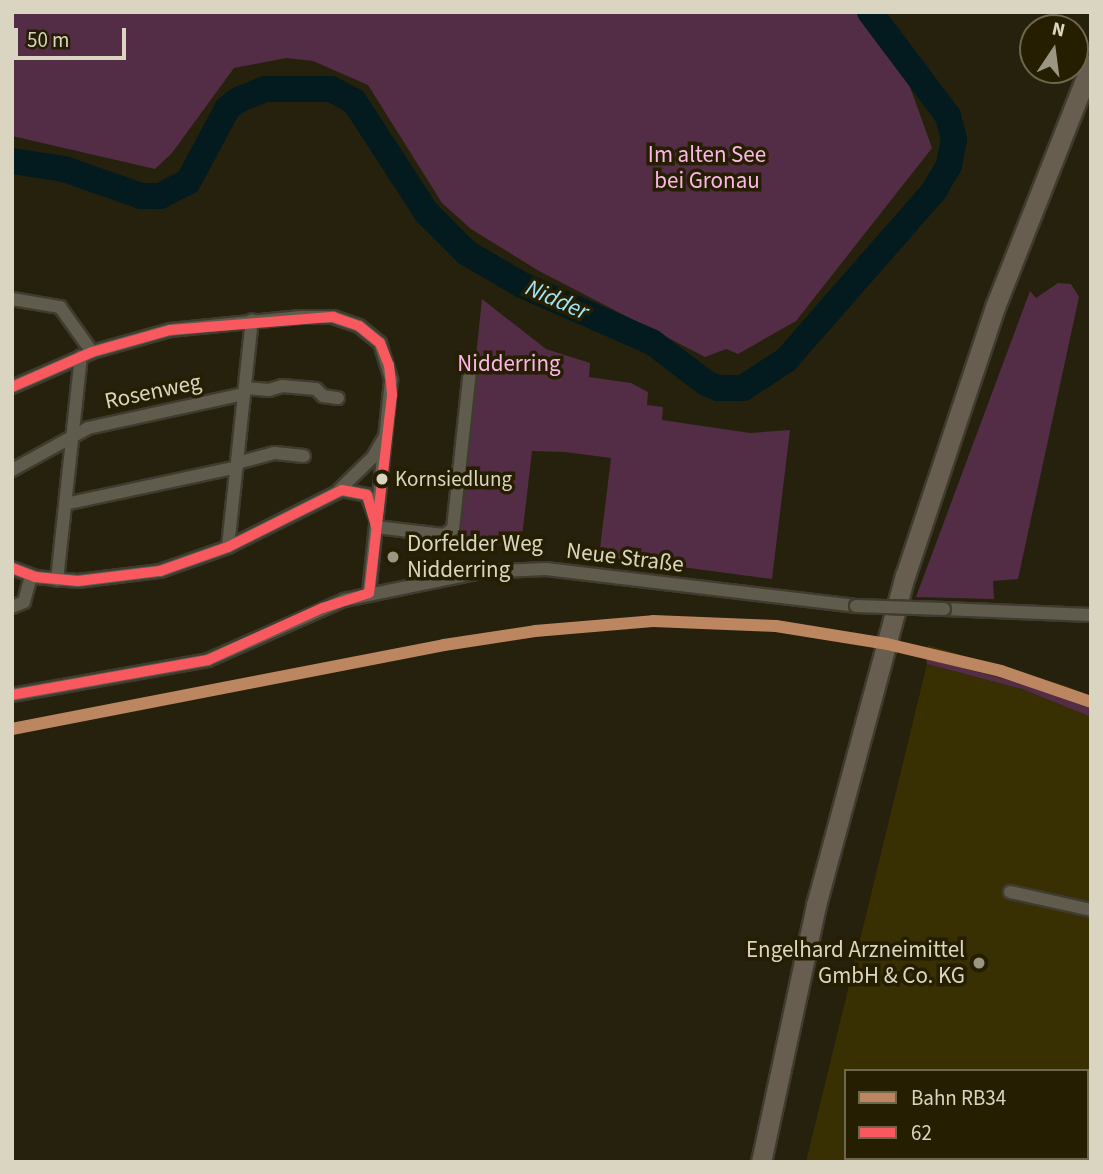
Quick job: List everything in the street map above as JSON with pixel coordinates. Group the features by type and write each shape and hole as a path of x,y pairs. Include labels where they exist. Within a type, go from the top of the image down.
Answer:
{"main road":[{"path":"761,1162 816,905 905,576 995,307 1091,64"}],"street":[{"path":"12,299 60,307 86,354"},
{"path":"12,387 86,354 170,330 251,320 333,317 372,334 389,365 388,429 369,593"},
{"path":"228,547 251,320"},
{"name":"Rosenweg","path":"57,580 73,436 86,354"},
{"path":"376,527 444,534 453,529 471,360"},
{"name":"Rosenweg","path":"12,470 98,425 244,391 304,388 338,398"},
{"path":"332,494 373,457 388,429"},
{"path":"65,504 237,465 275,453 304,456"},
{"path":"12,568 31,576 57,580 141,575 228,547 332,494 351,489 367,495 376,527"},
{"name":"Neue Straße","path":"12,695 208,660 310,613 369,593 453,576 546,569 856,606 1091,615"},
{"path":"12,607 24,602 31,576"},
{"path":"1010,892 1091,910"}],"shaded area":[{"path":"928,645 1067,686 1091,696 1091,708 926,658"},
{"path":"927,664 1022,689 1091,717 1091,1162 806,1162"}],"green space":[{"name":"Im alten See bei Gronau","path":"12,12 858,12 901,62 932,148 796,321 738,354 726,349 705,357 539,271 471,229 442,203 368,85 313,61 286,58 234,68 172,153 155,169 12,136"},
{"path":"1058,283 1071,284 1079,297 1018,579 993,581 994,599 916,597 1030,291 1036,298"},
{"name":"Nidderring","path":"482,299 546,349 590,363 589,377 631,383 648,392 647,405 663,407 662,420 750,433 790,430 772,579 599,556 611,458 565,452 532,451 521,546 456,544"},
{"path":"926,658 1030,686 1091,708 1091,717 1022,689 927,664"}],"waterway":[{"name":"Nidder","path":"12,161 64,169 141,196 160,196 188,182 227,109 238,100 265,89 331,89 354,101 426,212 467,253 522,285 652,342 706,383 718,388 743,388 786,360 934,191 949,165 954,139 948,116 870,12"}],"rail line":[{"name":"RB34","path":"12,729 444,645 535,631 653,621 776,626 887,644 1001,671 1091,702"}],"transit line":[{"name":"62","path":"12,387 92,352 170,330 333,317 359,326 380,343 389,365 392,395 369,593 322,608 208,660 12,695"},
{"name":"62","path":"12,568 35,577 78,581 160,571 228,547 342,490 367,495 376,527"}],"place":[{"name":"Kornsiedlung","path":"382,479"},
{"name":"Dorfelder Weg Nidderring","path":"393,557"},
{"name":"Engelhard Arzneimittel GmbH & Co. KG","path":"979,963"}]}
